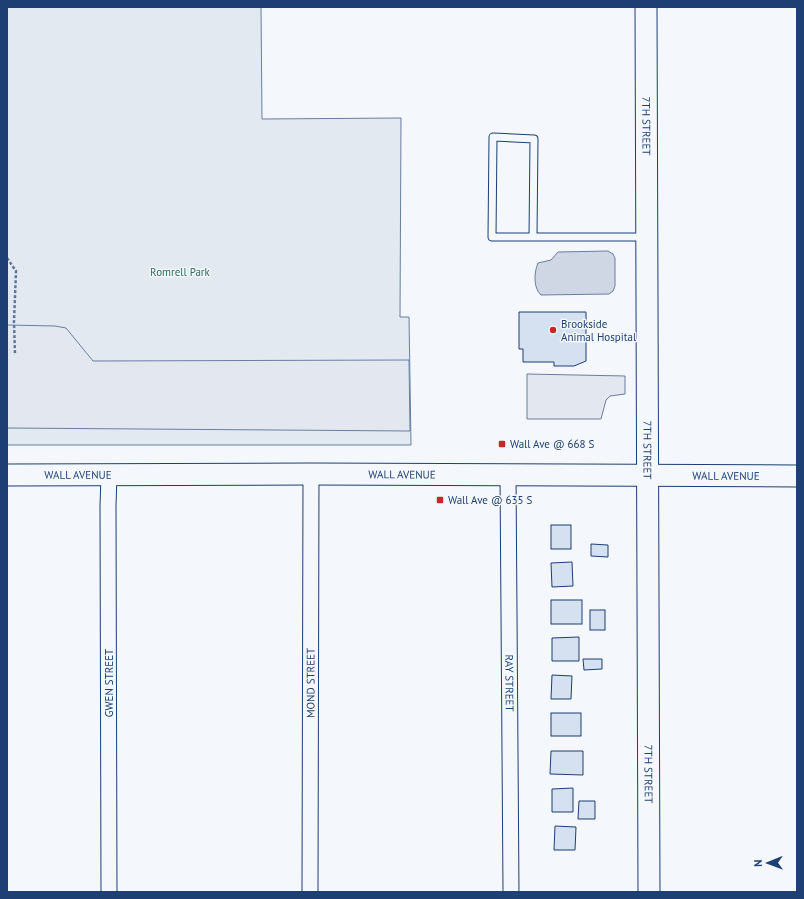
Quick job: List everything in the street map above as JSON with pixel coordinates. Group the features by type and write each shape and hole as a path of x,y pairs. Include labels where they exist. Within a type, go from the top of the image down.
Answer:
{"street":[{"name":"7TH STREET","path":"646,7 649,892"},
{"name":"MOND STREET","path":"310,474 310,892"},
{"name":"WALL AVENUE","path":"7,475 648,474 797,476"},
{"name":"GWEN STREET","path":"109,475 109,892"},
{"name":"RAY STREET","path":"508,475 511,892"}],"lane":[{"path":"533,237 534,139 493,137 492,237 533,237 647,237"}],"path":[{"path":"7,258 16,271 14,322 15,355"}],"green space":[{"name":"Romrell Park","path":"7,7 261,7 262,119 401,118 400,317 409,317 411,445 7,445"}],"shaded area":[{"path":"608,251 613,254 615,258 615,286 613,291 609,294 541,295 538,292 535,280 538,263 551,260 558,252"},
{"path":"7,325 55,326 66,328 93,361 409,360 410,431 7,428"},
{"path":"527,374 625,376 625,394 610,396 606,400 601,419 527,419"}],"building":[{"name":"Brookside Animal Hospital","path":"519,312 586,312 586,361 574,366 554,366 554,362 523,362 523,349 519,349"},
{"path":"551,525 571,525 571,549 551,549"},
{"path":"591,544 608,545 608,557 591,556"},
{"path":"572,562 573,586 552,587 551,563"},
{"path":"551,600 582,600 582,624 551,624"},
{"path":"590,610 605,610 605,630 590,630"},
{"path":"579,637 579,661 552,661 552,638"},
{"path":"583,659 602,659 602,669 584,670"},
{"path":"552,675 572,676 571,699 551,699"},
{"path":"551,713 581,713 581,736 551,736"},
{"path":"551,751 583,751 583,775 550,774"},
{"path":"573,788 573,812 552,812 552,789"},
{"path":"579,801 595,801 595,819 578,819"},
{"path":"555,826 576,827 575,850 554,850"}],"place":[{"name":"Brookside Animal Hospital","path":"553,330"},
{"name":"Wall Ave @ 668 S","path":"502,444"},
{"name":"Wall Ave @ 635 S","path":"440,500"}]}
